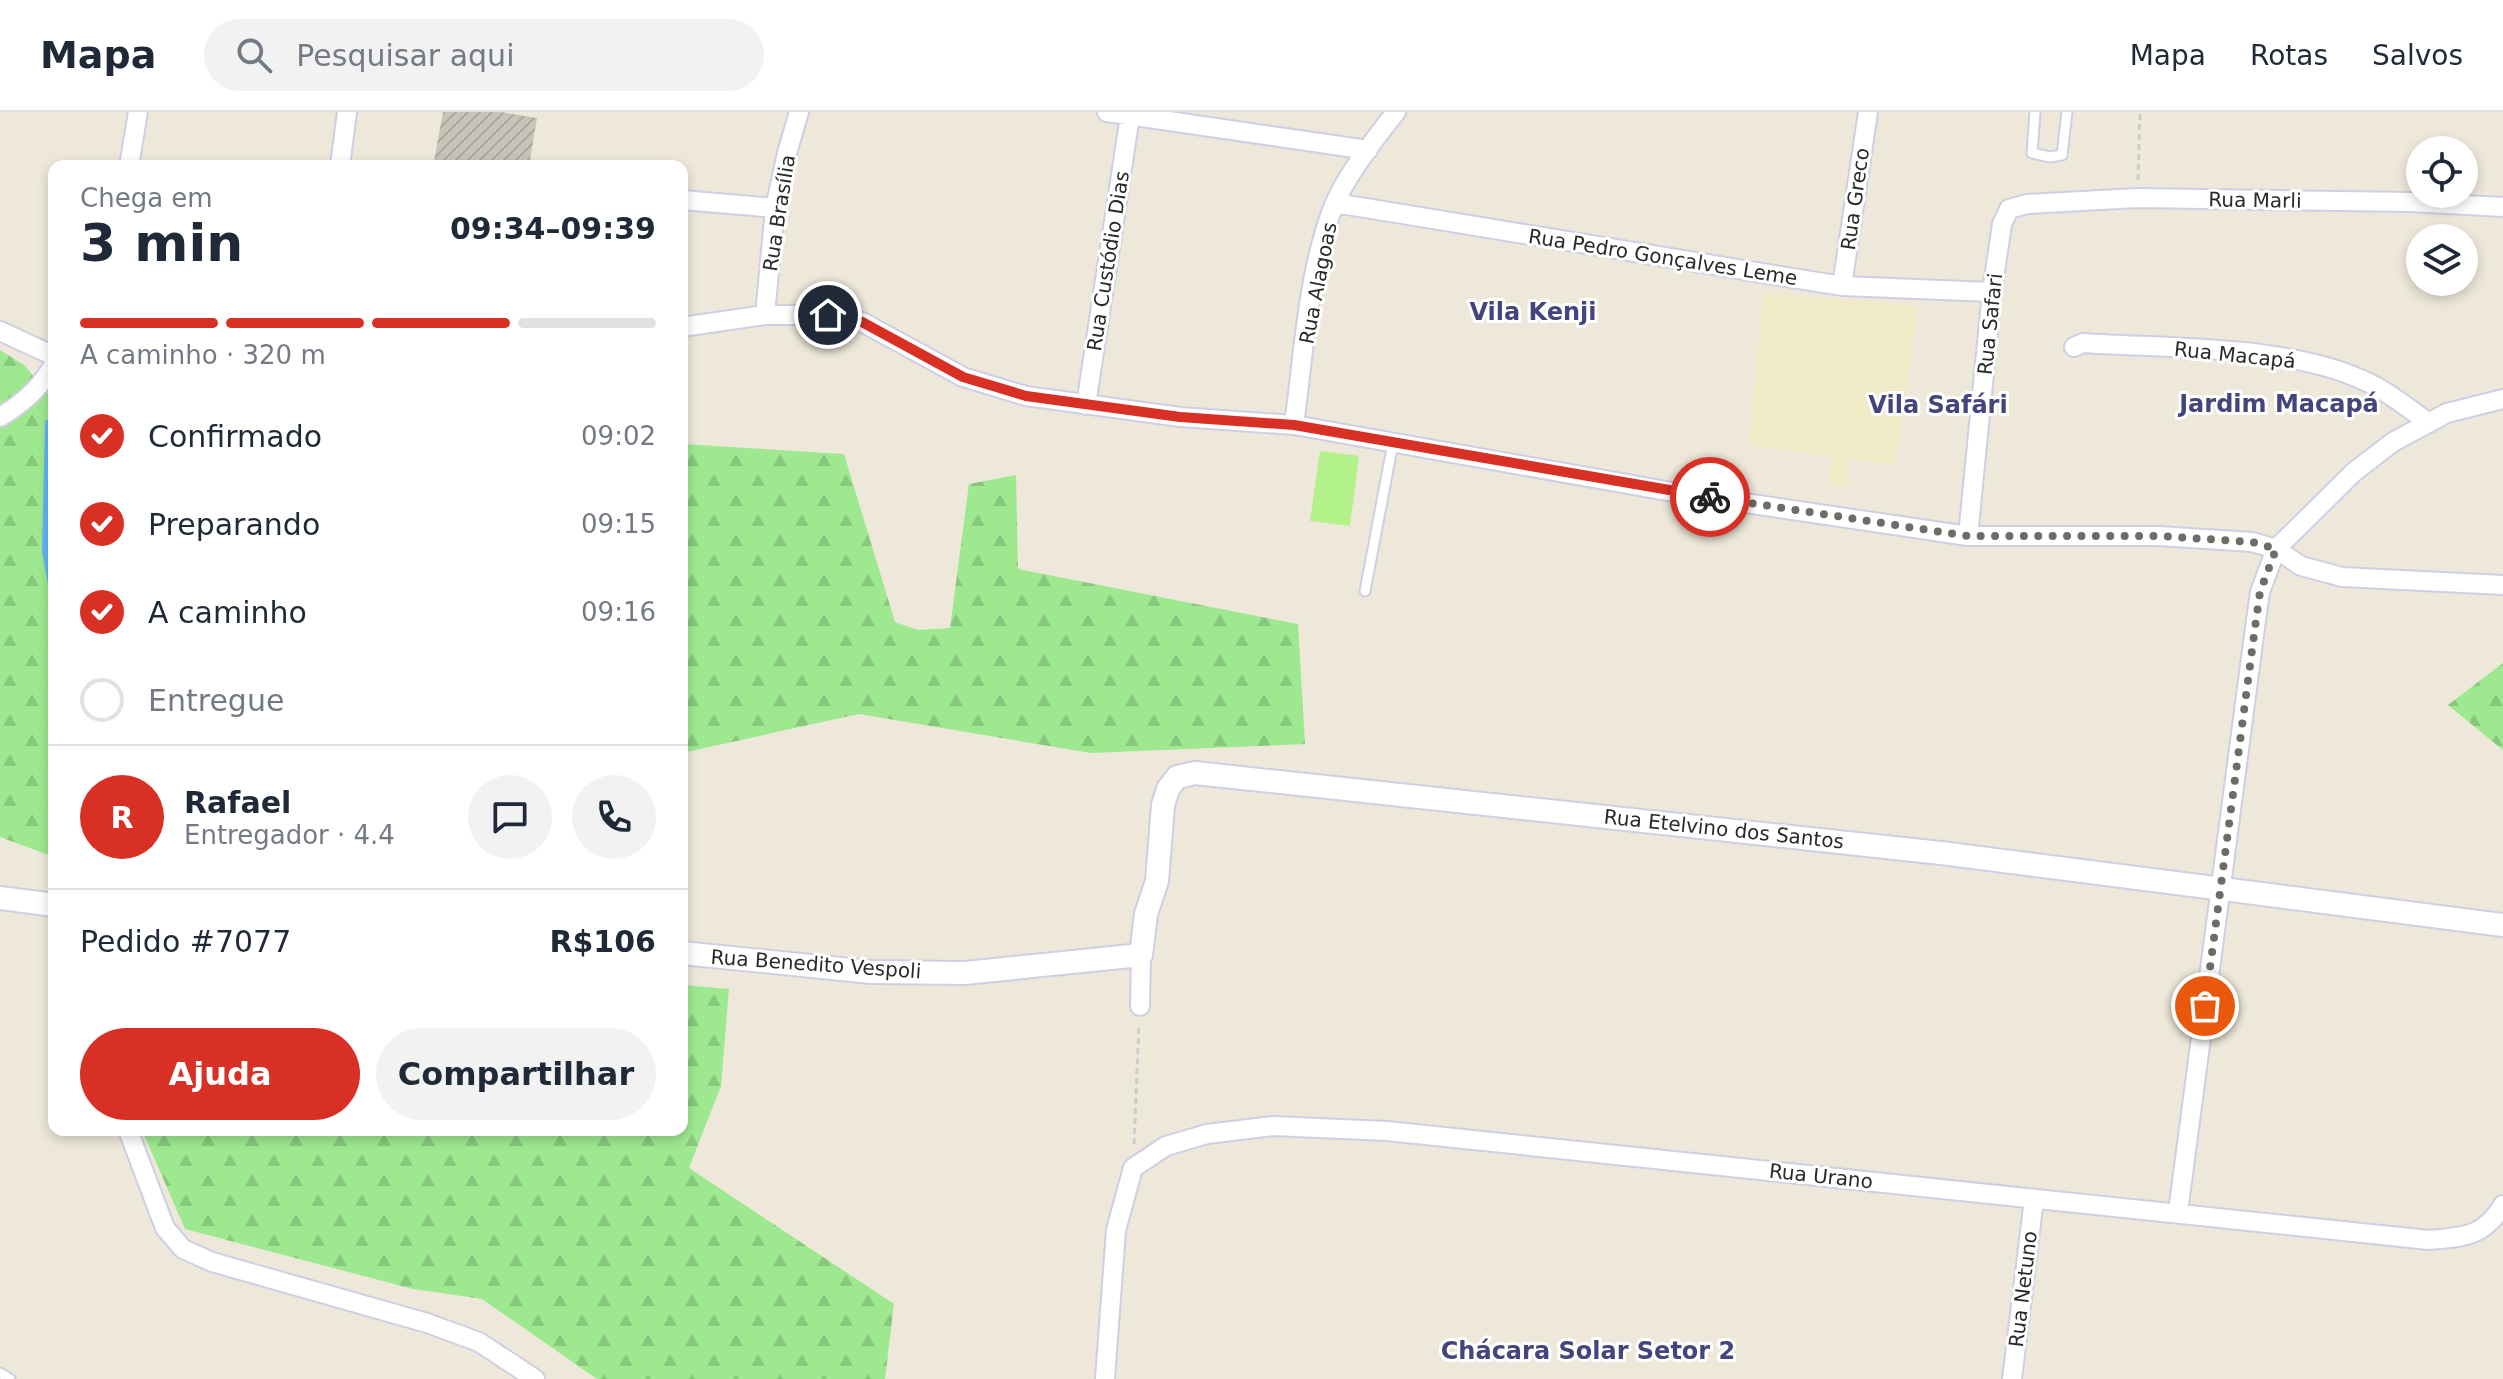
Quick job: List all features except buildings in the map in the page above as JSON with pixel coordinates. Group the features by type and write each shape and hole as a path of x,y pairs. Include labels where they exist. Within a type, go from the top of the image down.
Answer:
{"street":[{"path":"130,160 138,112"},
{"path":"341,160 347,112"},
{"name":"Rua Brasília","path":"765,315 775,208 799,112"},
{"path":"1107,112 1368,150"},
{"name":"Rua Alagoas","path":"1294,425 1319,256 1335,203 1396,112"},
{"name":"Rua Greco","path":"1842,286 1868,112"},
{"name":"Rua Custódio Dias","path":"1086,405 1130,116"},
{"name":"Rua Marli","path":"2009,209 2027,204 2137,198 2410,202 2503,207"},
{"path":"688,201 775,208"},
{"name":"Rua Pedro Gonçalves Leme","path":"1335,203 1842,286 1992,292"},
{"name":"Rua Safari","path":"1968,536 1992,292 2002,224 2009,209"},
{"path":"688,326 765,315 828,315 862,322 963,377 1026,396 1180,417 1294,425 1678,493 1968,536 2159,536 2252,542 2276,549 2301,566 2342,577 2503,585"},
{"path":"0,331 48,353"},
{"name":"Rua Macapá","path":"2074,347 2083,343 2288,358 2335,370 2373,385 2429,423"},
{"path":"0,417 48,374"},
{"path":"2178,1212 2260,592 2276,549 2354,472 2393,442 2447,413 2503,399"},
{"name":"Rua Etelvino dos Santos","path":"1140,1006 1141,955 1146,914 1157,881 1163,805 1168,789 1177,777 1195,773 1926,851 2503,925"},
{"path":"0,898 48,904"},
{"name":"Rua Benedito Vespoli","path":"688,954 871,972 950,973 1141,955"},
{"name":"Rua Urano","path":"1133,1168 1166,1146 1207,1134 1273,1126 1387,1131 2429,1240 2463,1237 2482,1230 2497,1216 2503,1205"},
{"path":"130,1136 165,1228 183,1249 212,1262 427,1323 479,1342 535,1379"},
{"path":"1105,1379 1116,1230 1133,1168"},
{"name":"Rua Netuno","path":"2012,1379 2034,1199"}],"lane":[{"path":"2035,112 2032,153 2050,157 2062,155 2067,112"},
{"path":"1365,591 1393,443"},
{"path":"0,1373 10,1379"}],"path":[{"path":"2137,198 2140,112"},
{"path":"1133,1168 1140,1006"}],"shaded area":[{"path":"1763,293 1918,306 1895,464 1848,460 1848,487 1829,484 1831,456 1749,445"}],"green space":[{"path":"0,350 24,365 48,393 48,855 0,837"},
{"path":"688,444 844,454 895,622 918,630 950,628 969,484 1016,475 1018,569 1298,624 1305,744 1091,753 859,714 688,752"},
{"path":"1320,451 1359,456 1350,526 1310,521"},
{"path":"2503,663 2503,750 2448,705"},
{"path":"688,986 729,989 721,1086 689,1168 894,1304 885,1379 597,1379 482,1299 413,1289 185,1229 145,1136 688,1136"}],"waterway":[{"path":"48,423 45,551 48,567"}],"way so far":[{"path":"1710,497 1968,536 2159,536 2252,542 2276,549 2260,592 2205,1006"}],"district":[{"name":"Vila Kenji","path":"1533,312"},
{"name":"Jardim Macapá","path":"2279,404"},
{"name":"Vila Safári","path":"1938,405"},
{"name":"Chácara Solar Setor 2","path":"1588,1351"}],"route":[{"path":"828,315 862,322 963,377 1026,396 1180,417 1294,425 1710,497"}]}
